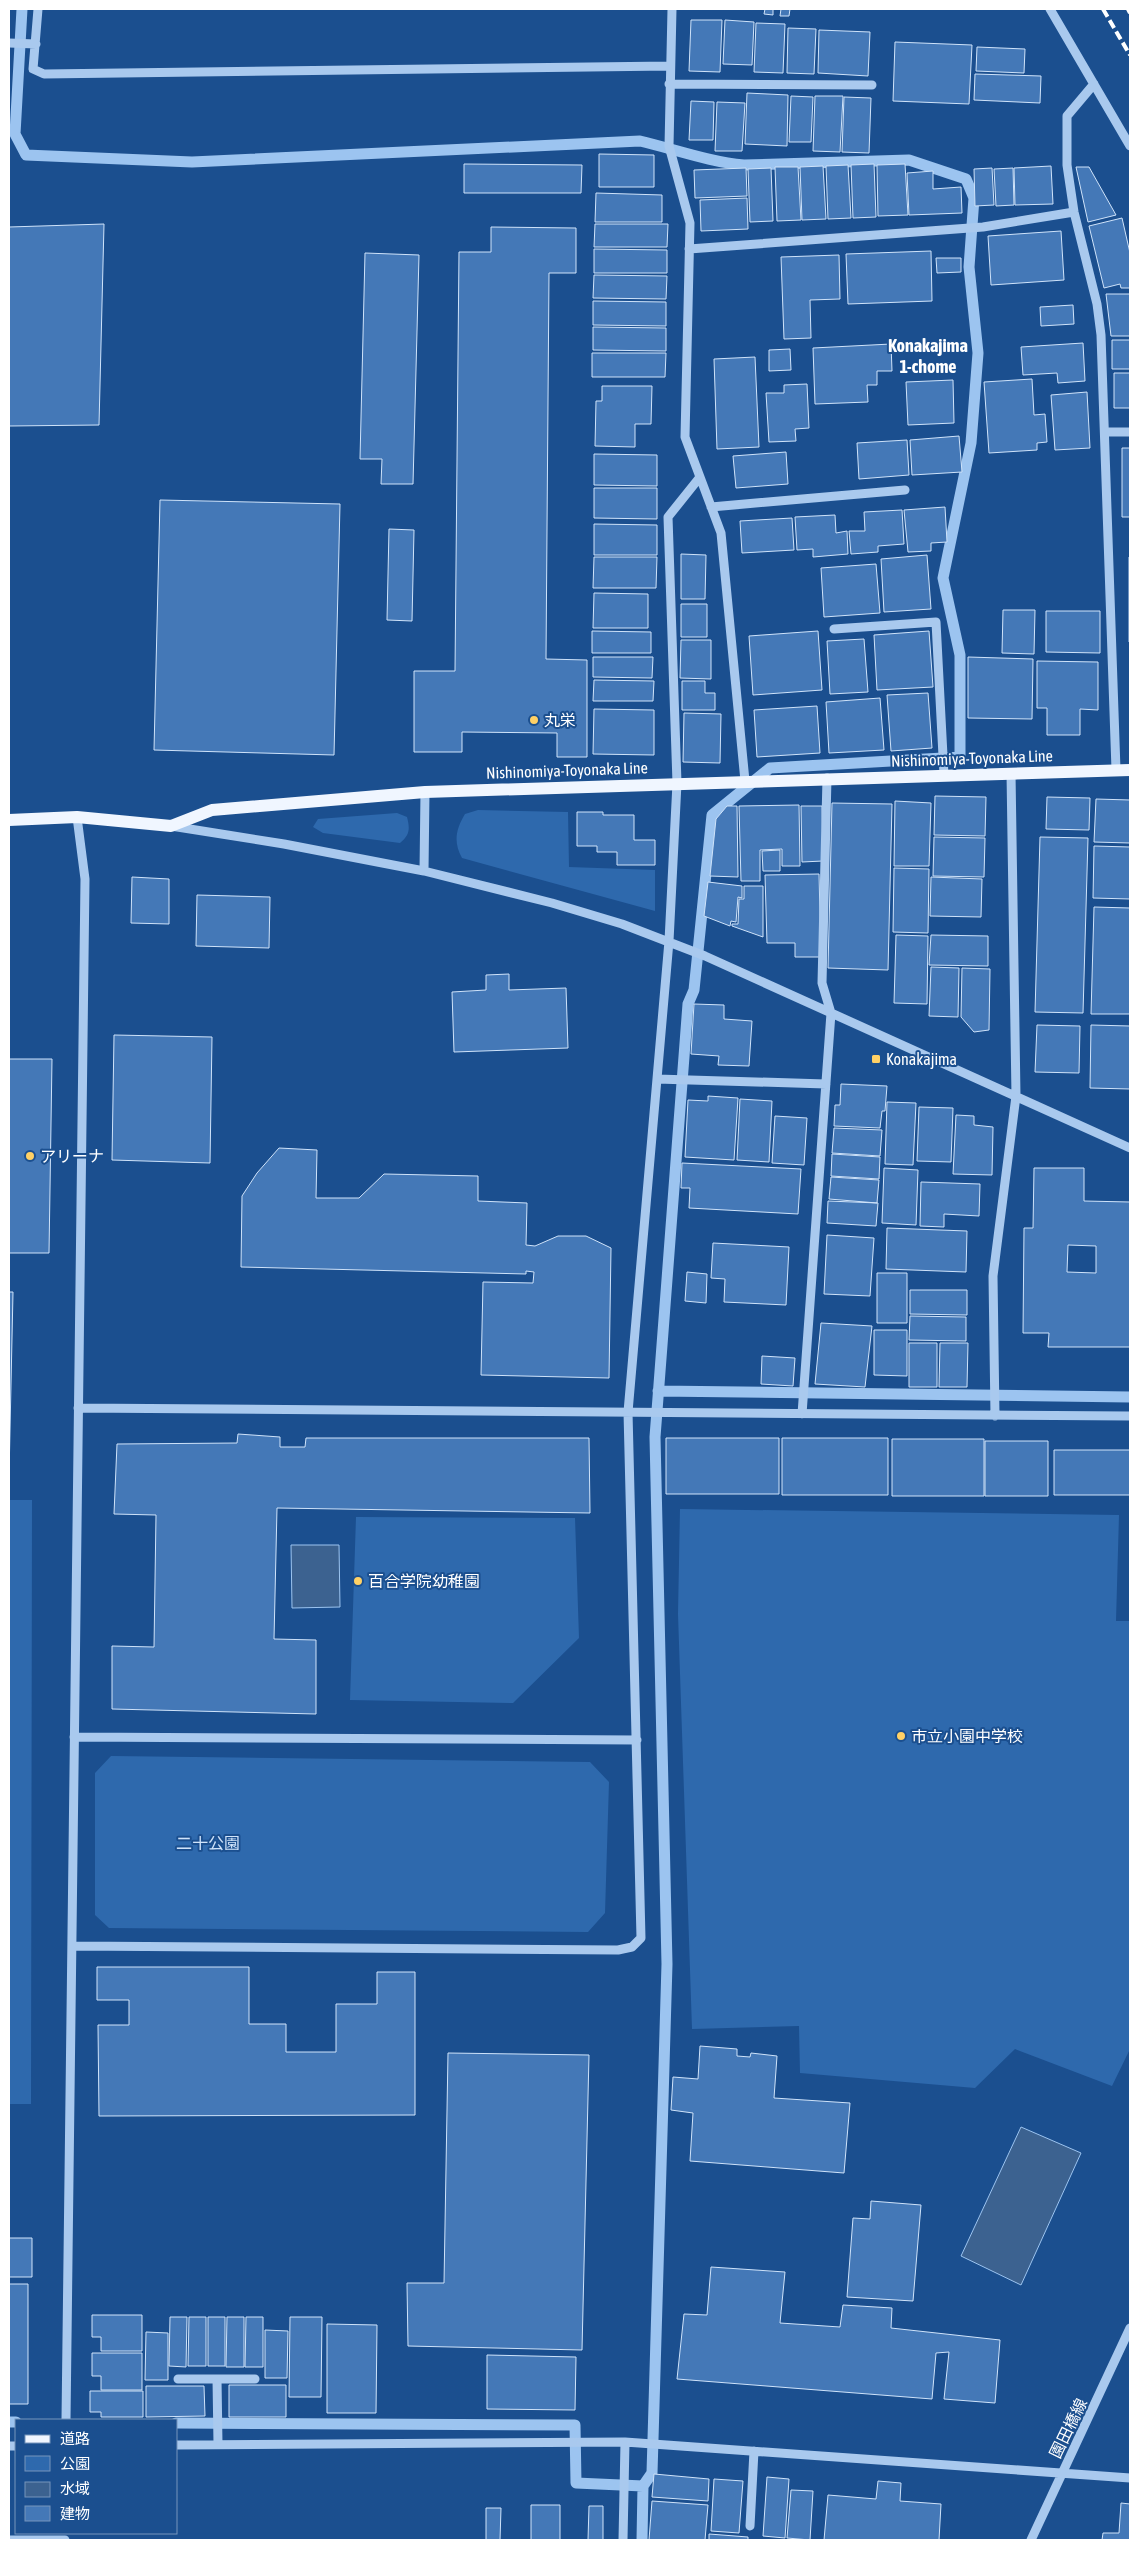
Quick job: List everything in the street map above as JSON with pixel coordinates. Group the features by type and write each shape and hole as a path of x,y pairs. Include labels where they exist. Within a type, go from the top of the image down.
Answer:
{"main road":[{"name":"Nishinomiya-Toyonaka Line","path":"9,820 77,817 171,826 212,810 425,792 678,782 1130,770"}],"street":[{"path":"38,9 33,69 44,74 670,66"},
{"path":"672,9 669,146 690,223 685,437 721,533 745,781"},
{"path":"1050,9 1130,146"},
{"path":"9,43 36,44"},
{"path":"670,84 872,86"},
{"path":"1094,84 1067,116 1067,165 1074,212 1097,304 1101,335 1116,770"},
{"path":"689,249 983,228 1074,212"},
{"path":"1105,432 1130,432"},
{"path":"72,1946 608,1950 632,1948 641,1938 628,1412 669,941 678,782 668,517 700,477"},
{"path":"711,507 905,490"},
{"path":"834,629 936,622 944,775"},
{"path":"995,1416 993,1276 1016,1096 1012,773"},
{"path":"802,1414 831,1013 822,983 827,778"},
{"path":"424,871 425,792"},
{"path":"66,2419 85,879 77,817"},
{"path":"171,826 256,839 424,871 552,902 669,941 1130,1148"},
{"path":"657,1079 826,1084"},
{"path":"78,1408 1130,1416"},
{"path":"74,1737 637,1740"},
{"name":"園田橋線","path":"1032,2540 1130,2328"},
{"path":"178,2379 254,2379"},
{"path":"217,2379 218,2444"},
{"path":"178,2445 625,2442 1130,2478"},
{"path":"623,2540 625,2442"},
{"path":"750,2526 754,2451"},
{"path":"9,2540 65,2540"}],"green space":[{"path":"478,810 568,812 569,867 655,870 655,911 462,858 457,846 459,825 465,814"},
{"path":"397,813 407,817 409,825 407,834 400,843 323,833 313,827 318,819"},
{"path":"9,1500 32,1500 31,2104 9,2104"},
{"path":"680,1509 1119,1515 1116,1621 1130,1621 1130,2049 1112,2086 1015,2049 975,2088 800,2073 799,2026 692,2029 678,1614"},
{"path":"356,1517 575,1518 579,1638 513,1703 350,1700"},
{"name":"二十公園","path":"111,1756 590,1762 609,1782 605,1913 588,1932 109,1928 95,1915 95,1773"}],"water":[{"path":"291,1545 339,1545 340,1607 292,1608"},
{"path":"1021,2127 1081,2153 1021,2285 961,2256"}],"building":[{"path":"765,9 773,9 773,15 764,14"},
{"path":"781,9 790,9 789,16 780,16"},
{"path":"691,20 722,20 720,72 689,71"},
{"path":"725,20 754,22 752,65 723,64"},
{"path":"756,23 785,24 783,73 754,72"},
{"path":"788,28 816,29 814,74 787,73"},
{"path":"819,30 870,32 868,76 818,73"},
{"path":"895,42 972,45 969,104 893,101"},
{"path":"977,47 1025,49 1024,73 976,71"},
{"path":"975,74 1041,76 1040,103 974,100"},
{"path":"747,93 788,95 787,146 745,144"},
{"path":"791,96 813,97 811,142 789,142"},
{"path":"815,96 843,96 840,152 813,151"},
{"path":"844,97 871,98 869,153 842,152"},
{"path":"691,101 714,102 713,140 689,140"},
{"path":"717,102 745,103 742,151 715,151"},
{"path":"599,154 654,155 654,187 599,187"},
{"path":"464,164 582,165 581,193 464,193"},
{"path":"874,164 876,217 853,218 851,165"},
{"path":"905,164 908,215 878,216 877,165"},
{"path":"848,165 851,218 828,219 826,166"},
{"path":"823,166 826,219 802,220 800,167"},
{"path":"1051,166 1053,204 1015,205 1014,168"},
{"path":"775,167 798,167 801,220 777,221"},
{"path":"1076,167 1089,167 1116,215 1088,222"},
{"path":"746,168 747,196 695,198 694,170"},
{"path":"771,168 773,221 750,222 748,169"},
{"path":"992,168 994,205 975,206 974,169"},
{"path":"1013,168 1014,205 996,206 994,169"},
{"path":"933,171 933,189 961,187 962,213 909,215 907,173"},
{"path":"596,193 662,195 662,222 595,222"},
{"path":"747,198 748,229 701,231 700,200"},
{"path":"1122,218 1130,253 1130,288 1121,288 1120,284 1104,288 1089,226"},
{"path":"104,224 99,425 9,426 9,227"},
{"path":"595,224 668,224 667,247 594,247"},
{"path":"491,227 576,228 576,273 549,273 546,659 587,660 587,757 557,757 557,733 462,732 462,752 414,752 414,671 455,671 459,252 491,252"},
{"path":"1061,231 1064,280 991,285 988,236"},
{"path":"594,249 667,250 667,273 594,273"},
{"path":"931,251 932,301 848,304 846,254"},
{"path":"365,253 419,255 413,484 381,484 382,459 360,459"},
{"path":"839,255 840,299 810,300 811,338 784,339 781,257"},
{"path":"936,258 961,258 961,272 937,273"},
{"path":"594,275 667,276 666,299 593,298"},
{"path":"1106,294 1130,294 1130,336 1111,336"},
{"path":"593,301 666,302 666,326 593,325"},
{"path":"1073,305 1074,324 1041,326 1040,307"},
{"path":"593,327 666,328 666,351 593,350"},
{"path":"1112,340 1130,340 1130,369 1112,369"},
{"path":"1083,343 1085,381 1058,383 1057,373 1023,375 1021,347"},
{"path":"891,344 892,371 877,371 877,385 867,385 868,402 815,404 813,348"},
{"path":"790,349 791,370 769,371 769,350"},
{"path":"592,353 666,353 665,377 592,377"},
{"path":"755,357 759,447 717,449 714,359"},
{"path":"1114,373 1130,373 1130,408 1114,408"},
{"path":"1032,379 1034,415 1045,414 1047,442 1037,443 1037,450 989,453 984,382"},
{"path":"953,380 954,423 908,425 906,382"},
{"path":"807,384 809,428 795,429 796,441 769,442 766,393 784,393 784,385"},
{"path":"602,386 652,386 651,424 635,424 635,447 595,446 596,401 602,401"},
{"path":"1087,392 1090,448 1055,450 1051,395"},
{"path":"959,436 962,472 912,475 910,440"},
{"path":"907,440 909,475 859,479 857,443"},
{"path":"1122,448 1130,448 1130,517 1122,517"},
{"path":"786,452 788,484 736,488 733,456"},
{"path":"594,454 657,455 657,486 594,485"},
{"path":"594,488 657,488 657,519 594,518"},
{"path":"160,500 340,504 334,755 154,750"},
{"path":"945,507 947,542 931,543 931,551 908,552 904,510"},
{"path":"902,510 904,544 878,546 878,552 851,554 849,531 865,531 864,512"},
{"path":"835,515 836,533 847,531 848,554 813,557 813,549 797,550 795,517"},
{"path":"792,518 794,550 742,553 740,521"},
{"path":"594,524 657,525 657,555 594,555"},
{"path":"389,529 414,530 412,621 387,620"},
{"path":"681,554 706,555 705,599 681,599"},
{"path":"927,555 931,609 884,612 881,559"},
{"path":"594,557 657,557 656,588 593,588"},
{"path":"1130,557 1130,642 1129,642"},
{"path":"876,564 880,613 824,617 821,568"},
{"path":"594,593 648,594 648,628 593,628"},
{"path":"681,604 707,604 707,637 681,637"},
{"path":"1003,610 1035,610 1034,654 1002,653"},
{"path":"1046,611 1100,611 1100,653 1046,652"},
{"path":"592,631 651,632 651,653 592,653"},
{"path":"818,631 822,690 753,695 749,636"},
{"path":"929,631 933,687 877,690 874,635"},
{"path":"864,639 868,692 830,694 827,641"},
{"path":"681,640 711,640 711,679 680,678"},
{"path":"593,657 653,657 652,678 593,677"},
{"path":"968,657 1033,659 1032,719 968,718"},
{"path":"1037,661 1098,662 1098,710 1080,709 1080,735 1047,735 1047,708 1037,708"},
{"path":"594,680 654,681 653,701 593,701"},
{"path":"682,681 705,681 705,693 715,693 715,710 682,710"},
{"path":"928,693 932,748 891,751 887,695"},
{"path":"880,698 884,750 829,753 826,702"},
{"path":"817,706 820,753 757,757 754,710"},
{"path":"594,709 654,710 654,755 593,754"},
{"path":"684,713 721,714 720,763 683,762"},
{"path":"935,796 986,797 985,836 934,835"},
{"path":"1047,797 1090,798 1089,830 1046,829"},
{"path":"1096,799 1130,800 1130,843 1094,842"},
{"path":"895,801 931,803 929,866 894,866"},
{"path":"832,803 892,804 888,970 828,968"},
{"path":"799,805 800,866 782,866 782,849 760,850 760,881 741,881 739,806"},
{"path":"727,806 737,806 738,877 710,876 716,819"},
{"path":"801,806 822,806 823,861 802,862"},
{"path":"577,812 603,812 603,815 634,815 634,840 655,840 655,865 617,865 617,852 597,852 597,846 577,846"},
{"path":"934,837 985,838 984,877 933,876"},
{"path":"1040,837 1088,838 1083,1013 1035,1012"},
{"path":"1094,846 1130,847 1130,899 1093,898"},
{"path":"780,850 780,871 763,871 762,851"},
{"path":"894,868 929,869 928,933 893,932"},
{"path":"819,874 821,957 795,957 795,943 767,943 765,875"},
{"path":"132,877 169,879 169,924 131,923"},
{"path":"931,877 982,879 981,917 930,916"},
{"path":"708,882 742,886 742,898 738,897 736,922 731,921 730,926 704,916"},
{"path":"744,886 763,886 763,937 732,926 732,924 738,924 739,899 744,899"},
{"path":"197,895 270,897 269,948 196,946"},
{"path":"1094,907 1130,908 1130,1014 1091,1014"},
{"path":"896,935 928,936 927,1004 894,1003"},
{"path":"931,935 988,936 988,966 929,965"},
{"path":"931,967 959,968 958,1017 929,1016"},
{"path":"962,968 990,969 989,1030 974,1032 961,1017"},
{"path":"509,974 509,990 566,988 568,1048 454,1052 452,992 486,990 486,975"},
{"path":"694,1004 724,1005 724,1019 752,1021 749,1066 718,1065 719,1056 691,1054"},
{"path":"1037,1025 1080,1026 1079,1073 1035,1072"},
{"path":"1091,1025 1130,1026 1130,1089 1090,1088"},
{"path":"114,1035 212,1037 210,1163 112,1160"},
{"name":"アリーナ","path":"9,1059 52,1059 49,1253 9,1253"},
{"path":"841,1084 887,1086 885,1111 882,1111 880,1128 834,1126 835,1105 840,1105"},
{"path":"708,1096 738,1098 734,1160 685,1157 688,1100 708,1101"},
{"path":"740,1099 772,1101 769,1162 737,1160"},
{"path":"887,1102 916,1103 913,1165 885,1164"},
{"path":"919,1107 953,1108 951,1162 917,1161"},
{"path":"956,1115 974,1116 974,1125 993,1127 992,1175 953,1174"},
{"path":"775,1116 807,1118 804,1165 772,1163"},
{"path":"834,1128 882,1130 880,1156 832,1153"},
{"path":"279,1148 317,1150 316,1198 359,1198 384,1174 478,1176 478,1201 527,1203 526,1245 535,1246 558,1236 586,1236 611,1248 609,1378 481,1375 483,1282 533,1283 534,1272 526,1271 526,1274 241,1267 242,1196 257,1173"},
{"path":"832,1154 880,1157 879,1179 831,1176"},
{"path":"682,1163 801,1169 798,1214 689,1208 690,1188 681,1188"},
{"path":"884,1168 918,1170 916,1225 882,1223"},
{"path":"1034,1168 1084,1168 1084,1201 1130,1202 1130,1347 1048,1347 1049,1333 1023,1333 1024,1228 1033,1228","holes":["1068,1245 1096,1246 1096,1273 1067,1272"]},
{"path":"831,1177 879,1180 877,1203 829,1199"},
{"path":"921,1182 980,1184 979,1216 944,1214 944,1227 920,1226"},
{"path":"828,1201 878,1203 876,1226 827,1223"},
{"path":"887,1228 967,1231 966,1272 886,1269"},
{"path":"827,1235 874,1238 870,1296 824,1294"},
{"path":"713,1243 789,1247 786,1305 724,1302 725,1279 711,1278"},
{"path":"687,1272 707,1274 706,1303 685,1301"},
{"path":"877,1273 907,1273 907,1323 877,1323"},
{"path":"910,1290 967,1290 967,1315 910,1314"},
{"path":"9,1292 13,1292 9,1476"},
{"path":"910,1316 966,1317 966,1341 909,1340"},
{"path":"821,1323 872,1326 865,1387 815,1384"},
{"path":"874,1330 907,1330 907,1376 874,1375"},
{"path":"909,1343 937,1343 937,1387 909,1387"},
{"path":"940,1343 968,1343 967,1387 939,1387"},
{"path":"762,1356 795,1358 793,1386 761,1384"},
{"path":"238,1434 280,1437 280,1447 305,1447 306,1438 589,1438 590,1513 277,1508 274,1639 316,1640 316,1714 112,1709 112,1646 154,1647 156,1515 114,1514 117,1444 237,1443"},
{"path":"666,1438 779,1438 779,1494 666,1494"},
{"path":"782,1438 888,1438 888,1495 782,1495"},
{"path":"892,1439 984,1439 984,1496 892,1496"},
{"path":"985,1441 1048,1441 1048,1496 985,1496"},
{"path":"1054,1450 1130,1450 1130,1495 1054,1495"},
{"path":"97,1967 249,1967 249,2024 286,2024 286,2052 336,2052 336,2004 377,2004 377,1972 415,1972 415,2115 99,2116 98,2025 129,2025 129,2000 97,2000"},
{"path":"700,2046 737,2049 737,2056 750,2057 751,2053 777,2056 774,2098 850,2103 844,2173 690,2161 693,2113 671,2110 673,2077 698,2079"},
{"path":"448,2053 589,2055 582,2350 408,2346 407,2283 444,2283"},
{"path":"871,2201 921,2205 913,2301 847,2297 853,2218 870,2219"},
{"path":"9,2238 32,2238 32,2277 9,2277"},
{"path":"711,2267 785,2272 780,2323 840,2327 843,2305 892,2308 891,2328 1000,2340 995,2403 944,2399 949,2352 936,2353 932,2399 677,2379 684,2314 707,2315"},
{"path":"9,2284 28,2284 28,2404 9,2404"},
{"path":"92,2315 142,2315 142,2351 101,2351 101,2337 92,2337"},
{"path":"170,2317 187,2317 186,2367 169,2366"},
{"path":"189,2317 206,2317 206,2366 188,2366"},
{"path":"208,2317 225,2317 225,2366 208,2366"},
{"path":"227,2317 244,2317 244,2367 226,2367"},
{"path":"246,2317 263,2317 263,2367 245,2367"},
{"path":"290,2317 322,2317 321,2397 289,2397"},
{"path":"327,2324 377,2325 376,2413 327,2413"},
{"path":"265,2330 288,2331 287,2378 265,2378"},
{"path":"146,2332 168,2333 168,2380 145,2380"},
{"path":"92,2353 142,2353 142,2390 101,2390 101,2376 92,2376"},
{"path":"487,2355 576,2357 575,2410 487,2409"},
{"path":"229,2385 286,2385 286,2417 229,2417"},
{"path":"146,2386 204,2386 205,2416 146,2417"},
{"path":"90,2391 143,2391 143,2417 101,2417 101,2412 90,2412"},
{"path":"654,2474 709,2479 708,2501 652,2497"},
{"path":"767,2477 789,2479 785,2538 763,2536"},
{"path":"714,2479 743,2481 739,2533 711,2531"},
{"path":"878,2481 901,2483 900,2501 941,2504 939,2540 824,2540 828,2495 876,2499"},
{"path":"791,2490 813,2491 810,2540 787,2538"},
{"path":"652,2501 708,2505 705,2540 649,2540"},
{"path":"1121,2503 1130,2504 1130,2540 1102,2540 1103,2533 1119,2533"},
{"path":"531,2505 560,2505 560,2540 531,2540"},
{"path":"589,2506 603,2506 603,2540 588,2540"},
{"path":"486,2508 501,2508 500,2540 486,2540"},
{"path":"709,2534 748,2537 748,2540 709,2540"}],"waterway":[{"path":"22,9 15,134 26,155 192,162 640,141 705,158 744,165 909,160 966,179 974,198 969,267 978,353 971,443 943,578 960,655 960,757 770,768 712,815 694,990 688,1004 655,1437 667,1964 652,2473 643,2486"},
{"path":"658,1391 1130,1397"},
{"path":"9,2422 15,2422"},
{"path":"178,2423 575,2425 576,2483 643,2486 642,2540"}],"railway":[{"path":"1103,9 1130,55"},
{"path":"1128,9 1130,13"}],"place":[{"name":"丸栄","path":"534,720"},
{"name":"Konakajima","path":"876,1059"},
{"name":"アリーナ","path":"30,1156"},
{"name":"百合学院幼稚園","path":"358,1581"},
{"name":"市立小園中学校","path":"901,1736"}],"district":[{"name":"Konakajima 1-chome","path":"928,355"}]}
